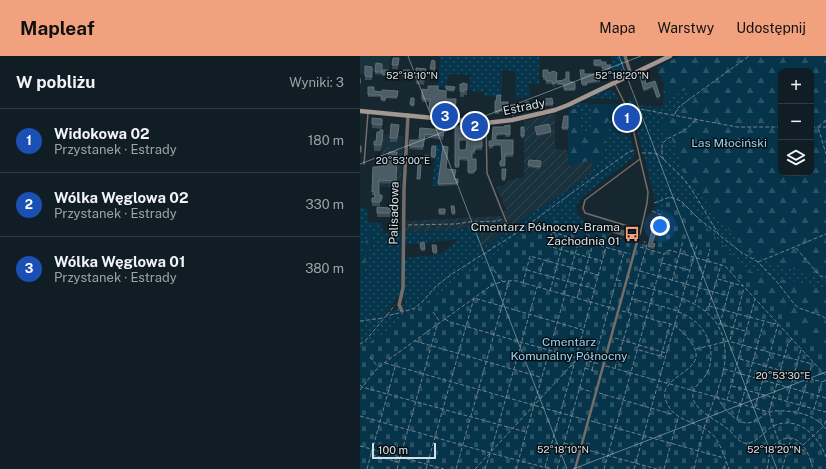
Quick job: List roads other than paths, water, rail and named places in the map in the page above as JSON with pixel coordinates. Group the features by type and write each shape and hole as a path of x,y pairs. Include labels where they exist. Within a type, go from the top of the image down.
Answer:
{"main road":[{"name":"Estrady","path":"360,111 486,123 512,120 568,106 670,56"}],"street":[{"path":"625,56 631,75"},
{"name":"Palisadowa","path":"402,311 399,305 403,288 403,226 408,115"},
{"path":"575,469 637,244"}],"lane":[{"path":"615,83 627,107 648,195 646,210 637,244"},
{"path":"364,164 368,111"},
{"path":"486,123 487,172 508,226"},
{"path":"640,159 587,198 582,208 585,214 641,230"}],"place":[{"name":"Wólka Węglowa 01","path":"445,116"},
{"name":"Widokowa 02","path":"627,118"},
{"name":"Wólka Węglowa 02","path":"475,126"},
{"name":"Cmentarz Północny-Brama Zachodnia 01","path":"632,234"}],"park label":[{"name":"Las Młociński","path":"729,143"},
{"name":"Cmentarz Komunalny Północny","path":"569,349"}]}
